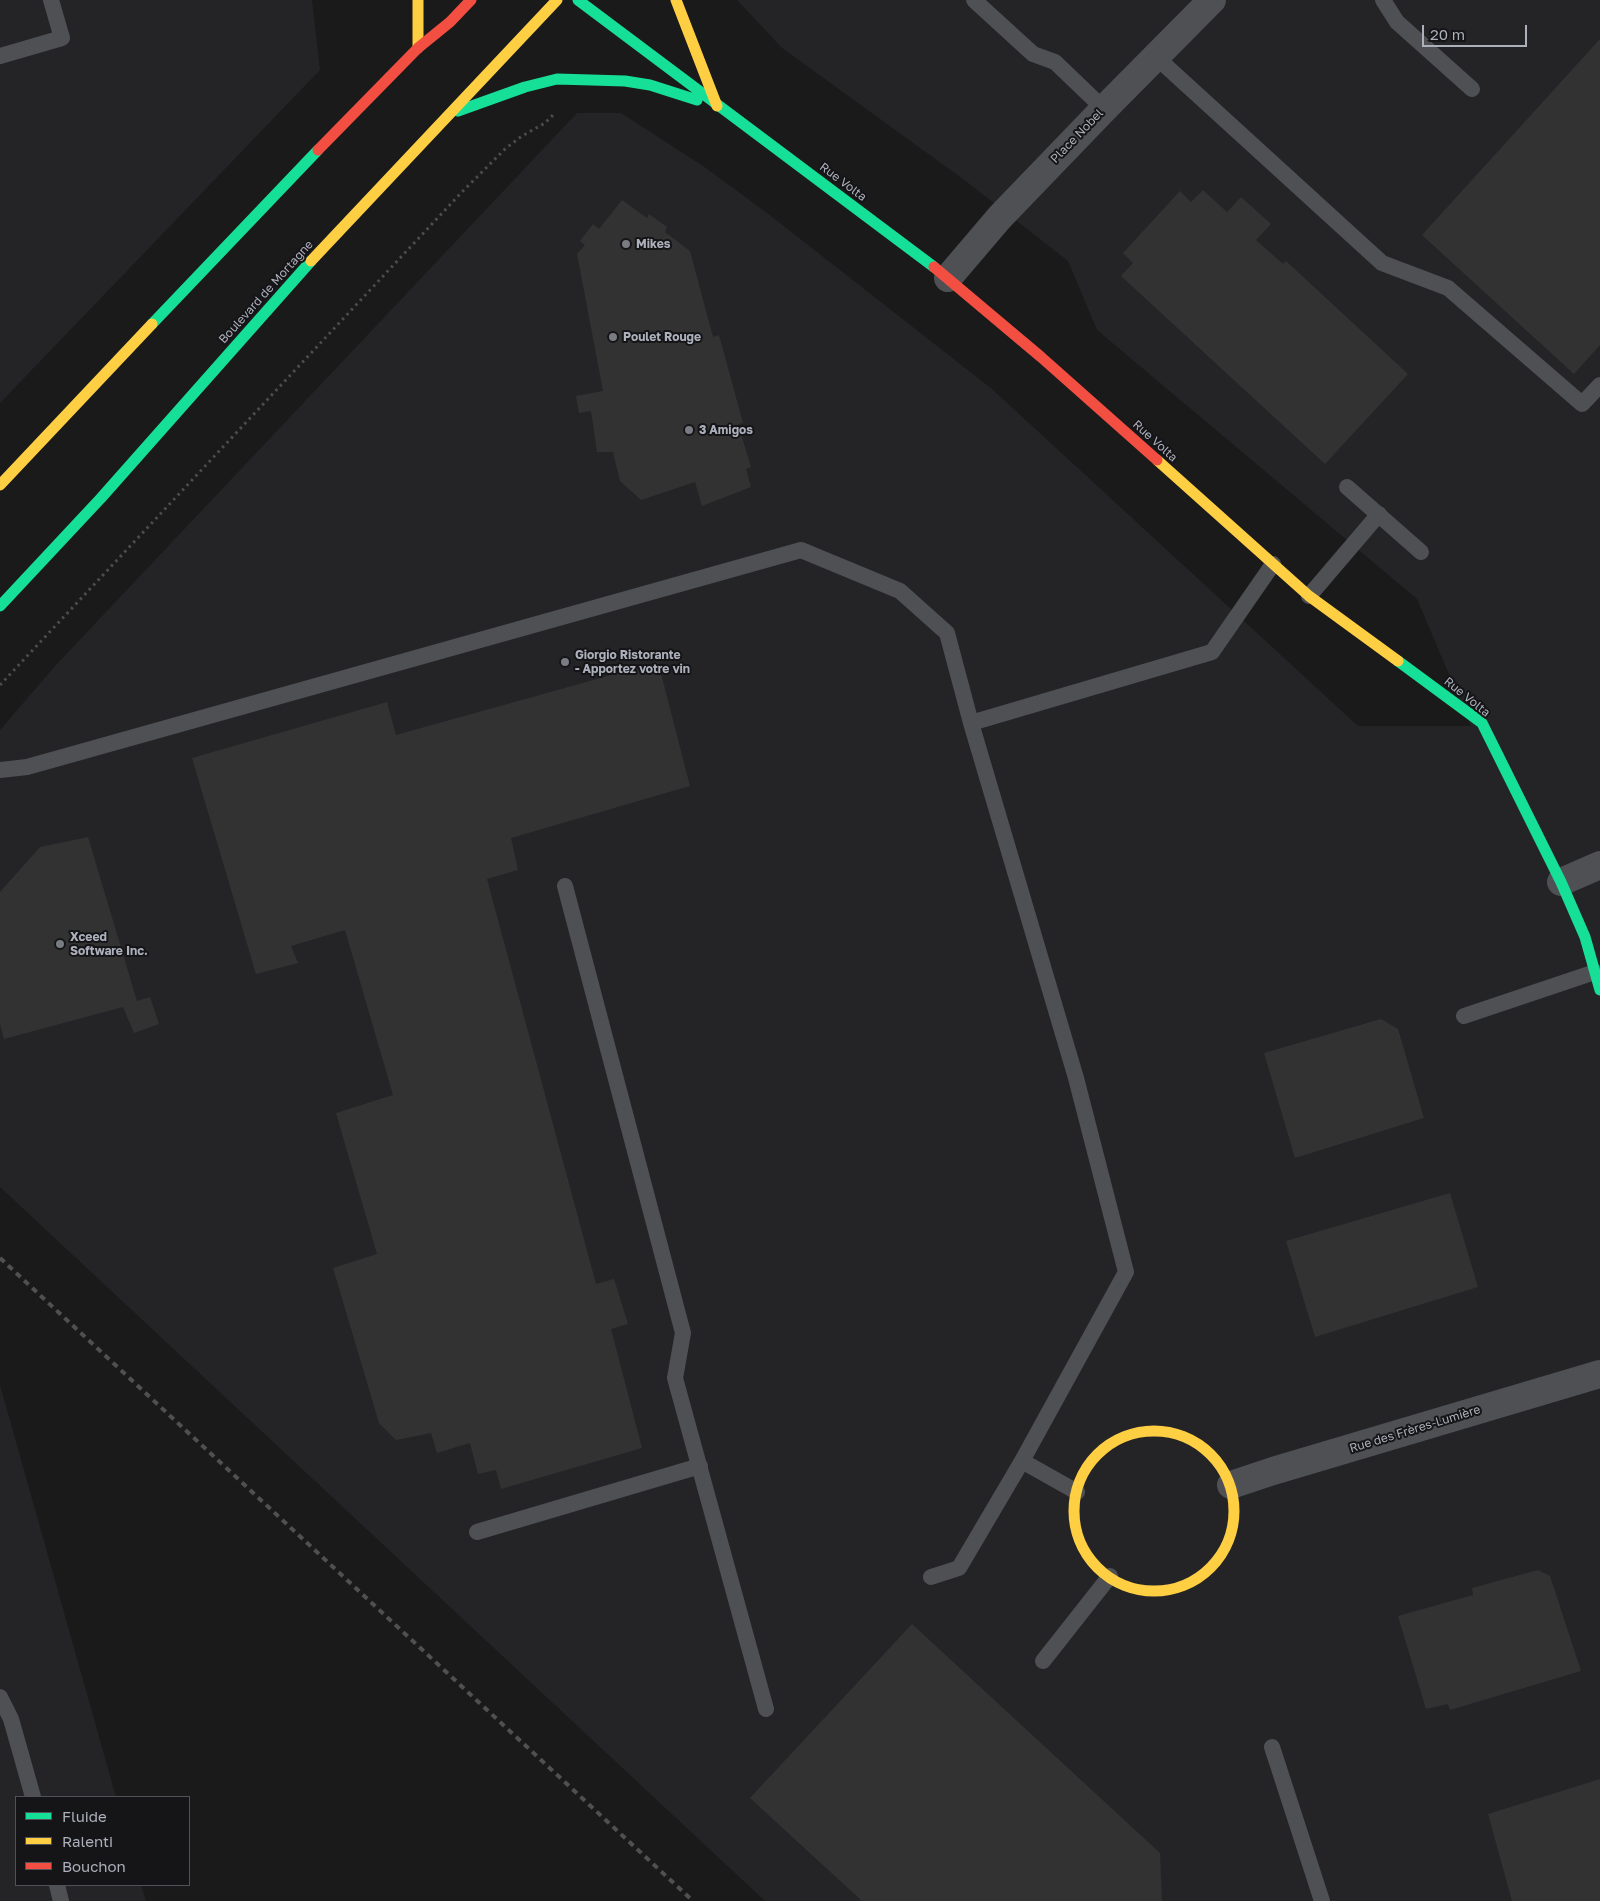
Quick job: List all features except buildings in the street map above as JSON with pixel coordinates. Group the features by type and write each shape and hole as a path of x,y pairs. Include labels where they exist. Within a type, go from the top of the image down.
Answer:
{"main road":[{"path":"418,0 418,48"},
{"path":"0,485 275,194 418,48 450,22 471,0"},
{"name":"Boulevard de Mortagne","path":"0,606 101,498 317,255 452,114 557,0"},
{"name":"Rue Volta","path":"578,0 948,278 1041,357 1310,596 1482,723 1561,882 1585,937 1600,990"},
{"path":"676,0 717,106"},
{"path":"452,114 525,87 557,78 602,79 650,85 717,106"},
{"path":"1146,1431 1174,1432 1198,1443 1218,1461 1231,1486 1235,1511 1231,1537 1218,1560 1199,1578 1175,1588 1150,1591 1124,1585 1102,1571 1085,1551 1076,1526 1074,1501 1082,1475 1098,1453 1120,1437 1146,1431"}],"street":[{"name":"Place Nobel","path":"948,278 987,231 1155,56 1212,0"},
{"path":"1561,882 1600,865"},
{"name":"Rue des Frères-Lumière","path":"1231,1486 1274,1471 1600,1374"}],"lane":[{"path":"0,56 62,38 50,0"},
{"path":"974,0 1033,54 1055,62 1104,109"},
{"path":"1382,0 1397,22 1472,89"},
{"path":"1155,56 1382,263 1448,288 1582,404 1600,385"},
{"path":"1347,486 1421,552"},
{"path":"1310,596 1379,514"},
{"path":"0,770 27,767 801,550 900,591 947,633 971,723 1076,1078 1126,1272 1022,1462 959,1568 931,1577"},
{"path":"971,723 1212,652 1273,564"},
{"path":"565,886 684,1333 675,1378 766,1710"},
{"path":"1464,1016 1595,972"},
{"path":"1022,1462 1077,1492"},
{"path":"477,1532 700,1466"},
{"path":"1043,1661 1110,1576"},
{"path":"0,1697 11,1719 33,1796"},
{"path":"1272,1747 1322,1901"},
{"path":"57,1886 61,1901"}],"path":[{"path":"0,685 461,193 506,148 545,123 556,112"}],"shaded area":[{"path":"0,0 312,0 320,70 0,403"},
{"path":"737,0 1600,0 1600,1901 765,1901 0,1187 0,730 55,666 577,113 621,113 706,168 771,216 992,389 1358,726 1471,726 1417,599 1097,330 1068,261 963,179 782,48"},
{"path":"0,1385 116,1796 15,1796 15,1886 141,1886 146,1901 0,1901"}],"railway":[{"path":"0,1258 693,1901"}],"traffic: fast":[{"path":"578,0 934,267"},
{"path":"458,111 525,87 557,79 625,81 650,85 697,100"},
{"path":"152,324 318,150"},
{"path":"0,606 101,498 311,261"},
{"path":"1398,661 1482,723 1561,882 1585,937 1600,990"}],"traffic: slow":[{"path":"418,0 418,48"},
{"path":"311,261 557,0"},
{"path":"676,0 717,106"},
{"path":"0,485 152,324"},
{"path":"1157,460 1309,596 1398,661"},
{"path":"1154,1431 1185,1437 1205,1449 1216,1460 1228,1480 1234,1511 1228,1542 1216,1562 1205,1573 1185,1585 1154,1591 1123,1585 1103,1573 1092,1562 1080,1542 1074,1511 1080,1480 1092,1460 1103,1449 1123,1437 1154,1431"}],"traffic: jam":[{"path":"318,150 418,48 450,22 471,0"},
{"path":"934,267 1041,357 1157,460"}],"place":[{"name":"Mikes","path":"626,244"},
{"name":"Poulet Rouge","path":"613,337"},
{"name":"3 Amigos","path":"689,430"},
{"name":"Giorgio Ristorante - Apportez votre vin","path":"565,662"},
{"name":"Xceed Software Inc.","path":"60,944"}]}
